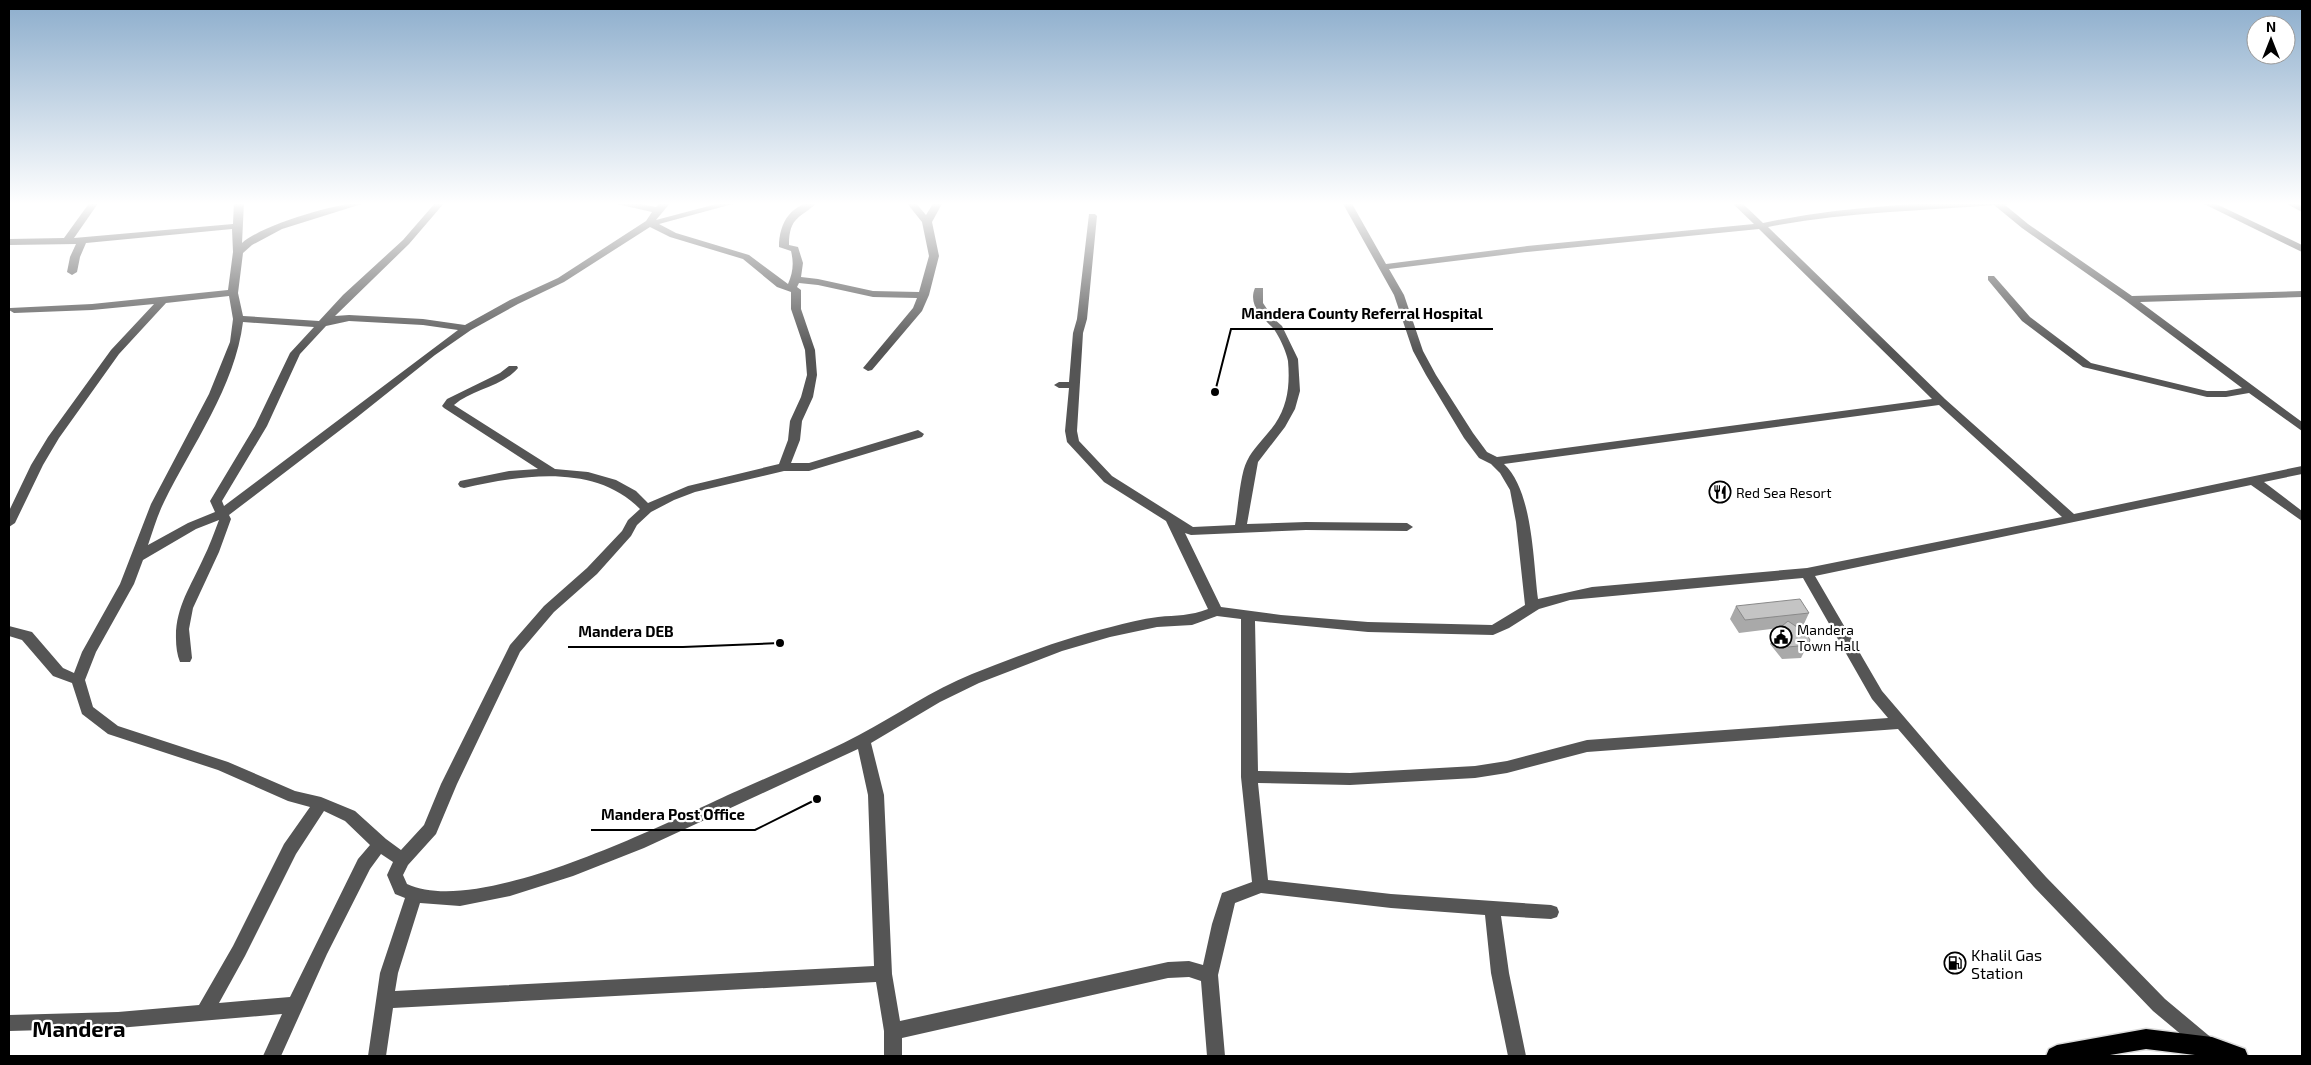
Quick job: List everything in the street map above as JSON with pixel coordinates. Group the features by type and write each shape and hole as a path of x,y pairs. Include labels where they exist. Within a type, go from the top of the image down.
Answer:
{"highway":[{"path":"2057,1056 2146,1039 2238,1056"}],"street":[{"path":"72,272 77,252"},
{"path":"238,252 233,292 238,319 235,342 215,394 168,480 127,584 89,652 78,680 87,710 113,730 223,766 293,797 321,803 350,816 380,844 402,860"},
{"path":"186,658 182,634 185,605 218,541 225,519 216,501 261,426 292,357 363,281 395,252"},
{"path":"137,557 192,526 223,514 431,353 467,328 514,302 561,280 605,252"},
{"path":"728,252 746,257 781,285 818,282 873,294 924,295"},
{"path":"784,468 794,440 796,420 807,397 812,375 810,350 796,309 796,285 799,265 797,252"},
{"path":"868,368 912,318 924,295 934,256 933,252"},
{"path":"1089,252 1084,300 1078,332 1071,431 1073,442 1108,479 1191,531 1348,526 1407,527"},
{"path":"1374,252 1399,295 1418,351 1431,374 1468,435 1483,454 1495,461 1505,471 1516,490 1522,522 1532,607"},
{"path":"1383,267 1505,252"},
{"path":"1789,252 1941,401 2072,520"},
{"path":"2062,252 2130,299 2302,427"},
{"path":"1991,278 2026,319 2087,365 2206,394 2226,394 2253,389"},
{"path":"1240,529 1252,462 1266,441 1279,427 1289,409 1294,391 1293,359 1277,326 1269,320 1258,303 1259,290"},
{"path":"14,310 62,309 162,301 233,292"},
{"path":"2130,299 2302,294"},
{"path":"9,523 54,436 104,370 115,352 162,301"},
{"path":"238,319 321,324 336,319 349,318 423,322 467,328"},
{"path":"514,368 451,402 448,406 554,474"},
{"path":"1059,385 1075,385"},
{"path":"1495,461 1941,401"},
{"path":"918,434 809,467 784,468 692,489 670,497 647,509 592,571 543,615 515,649 449,784 430,829 402,860 395,875 401,890 414,895 460,899 510,889 573,869 638,843 864,740 935,698 974,680 1032,656 1117,631 1157,622 1192,620 1216,611 1368,627 1493,630 1504,626 1532,607 1565,597 1592,592 1807,573 2072,520 2302,470"},
{"path":"464,484 491,477 562,472 596,477 616,484 640,498 647,509"},
{"path":"2253,480 2302,517"},
{"path":"1171,518 1186,544 1216,611"},
{"path":"1807,573 1877,695 1980,816 2040,882 2159,1005 2216,1052"},
{"path":"1248,615 1249,777 1254,845 1261,886"},
{"path":"9,631 27,636 58,672 78,680"},
{"path":"1249,777 1350,779 1475,772 1508,767 1595,745 1902,723"},
{"path":"864,740 876,795 883,974 893,1031 893,1056"},
{"path":"205,1012 243,943 290,849 321,803"},
{"path":"272,1056 321,949 364,864 380,844"},
{"path":"1216,1056 1209,975 1228,898 1261,886 1391,901 1550,912"},
{"path":"377,1056 386,1000 388,973 414,895"},
{"path":"1492,908 1500,973 1517,1056"},
{"path":"893,1031 1168,970 1189,969 1209,975"},
{"path":"386,1000 883,974"},
{"path":"9,1023 118,1020 296,1005"}],"building":[{"path":"1800,599 1809,613 1745,620 1736,606"},
{"path":"1788,621 1806,633 1810,640 1808,645 1788,647 1776,631"}],"place":[{"name":"Mandera County Referral Hospital","path":"1215,392"},
{"name":"Red Sea Resort","path":"1720,492"},
{"name":"Mandera Town Hall","path":"1781,637"},
{"name":"Mandera DEB","path":"780,643"},
{"name":"Mandera Post Office","path":"817,799"},
{"name":"Khalil Gas Station","path":"1955,963"}],"district":[{"name":"Mandera","path":"79,1028"}]}
